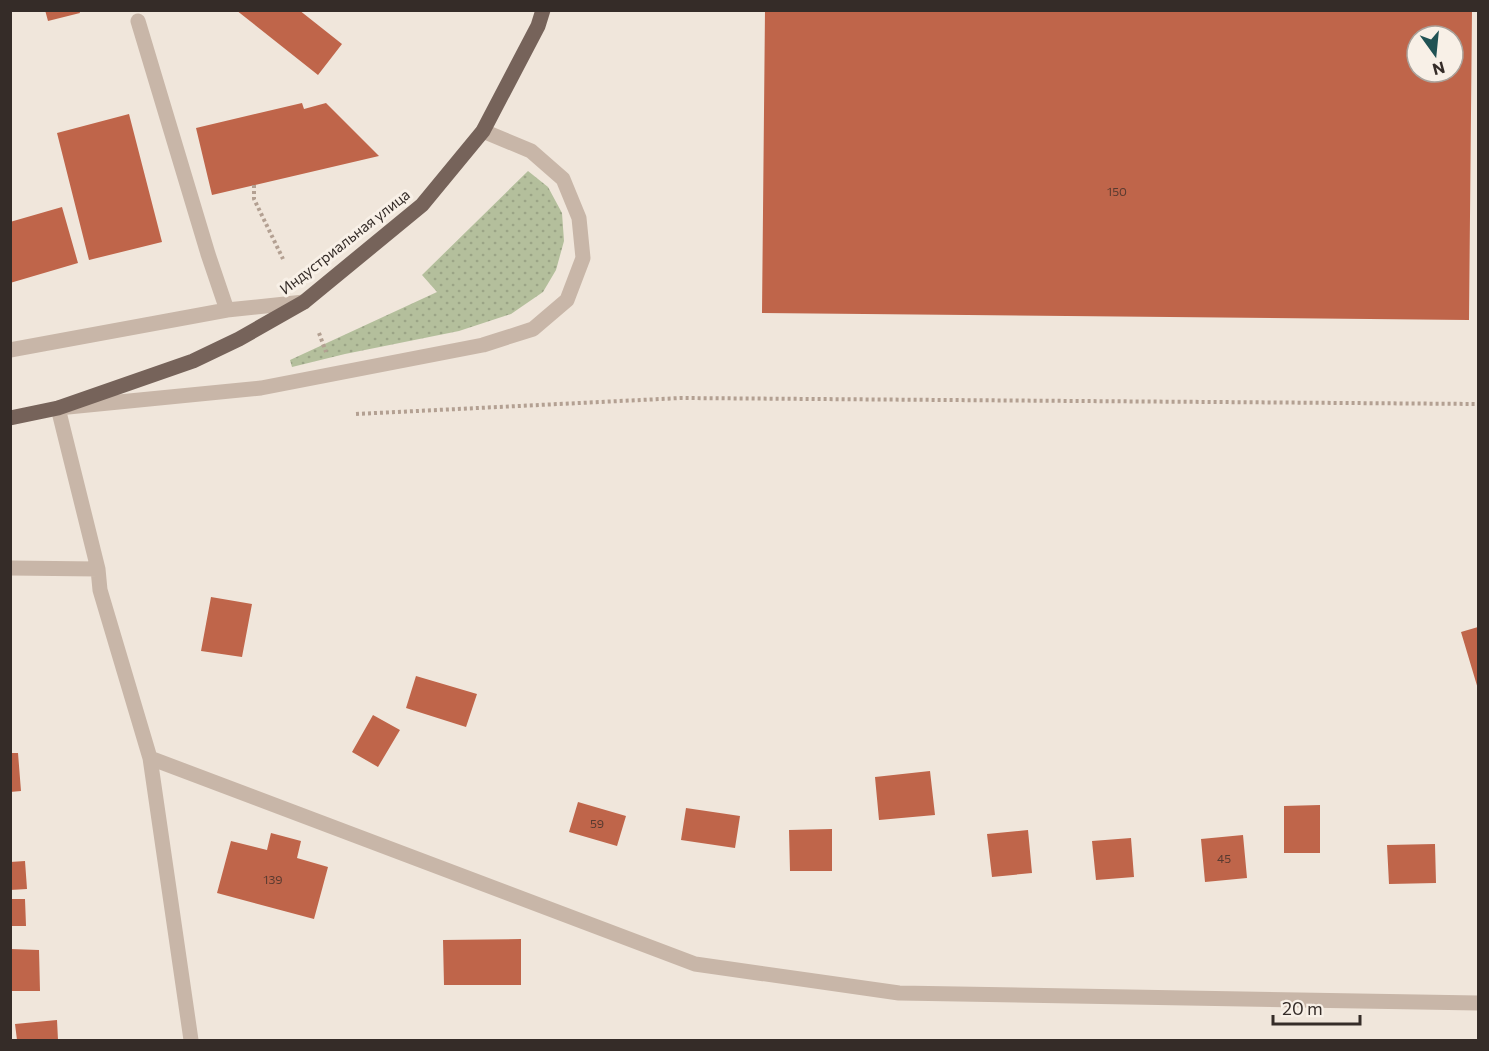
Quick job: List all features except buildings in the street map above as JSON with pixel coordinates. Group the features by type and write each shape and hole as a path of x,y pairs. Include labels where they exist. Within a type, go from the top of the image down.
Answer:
{"main road":[{"name":"Индустриальная улица","path":"10,418 58,408 193,361 304,302 422,205 483,131 538,26 543,10"}],"street":[{"path":"138,21 227,310"},
{"path":"191,1041 150,758 100,590 98,569 58,408 261,388 483,345 533,329 567,300 583,258 579,218 563,179 531,151 483,131"},
{"path":"10,350 227,310 304,302"},
{"path":"10,568 98,569"},
{"path":"150,758 695,964 899,993 1479,1003"}],"path":[{"path":"254,185 254,199 283,259"},
{"path":"319,333 327,356"},
{"path":"356,414 681,398 1479,404"}],"green space":[{"path":"528,171 548,187 562,213 564,241 556,270 543,292 511,314 459,331 292,367 290,360 437,292 422,275"}]}
